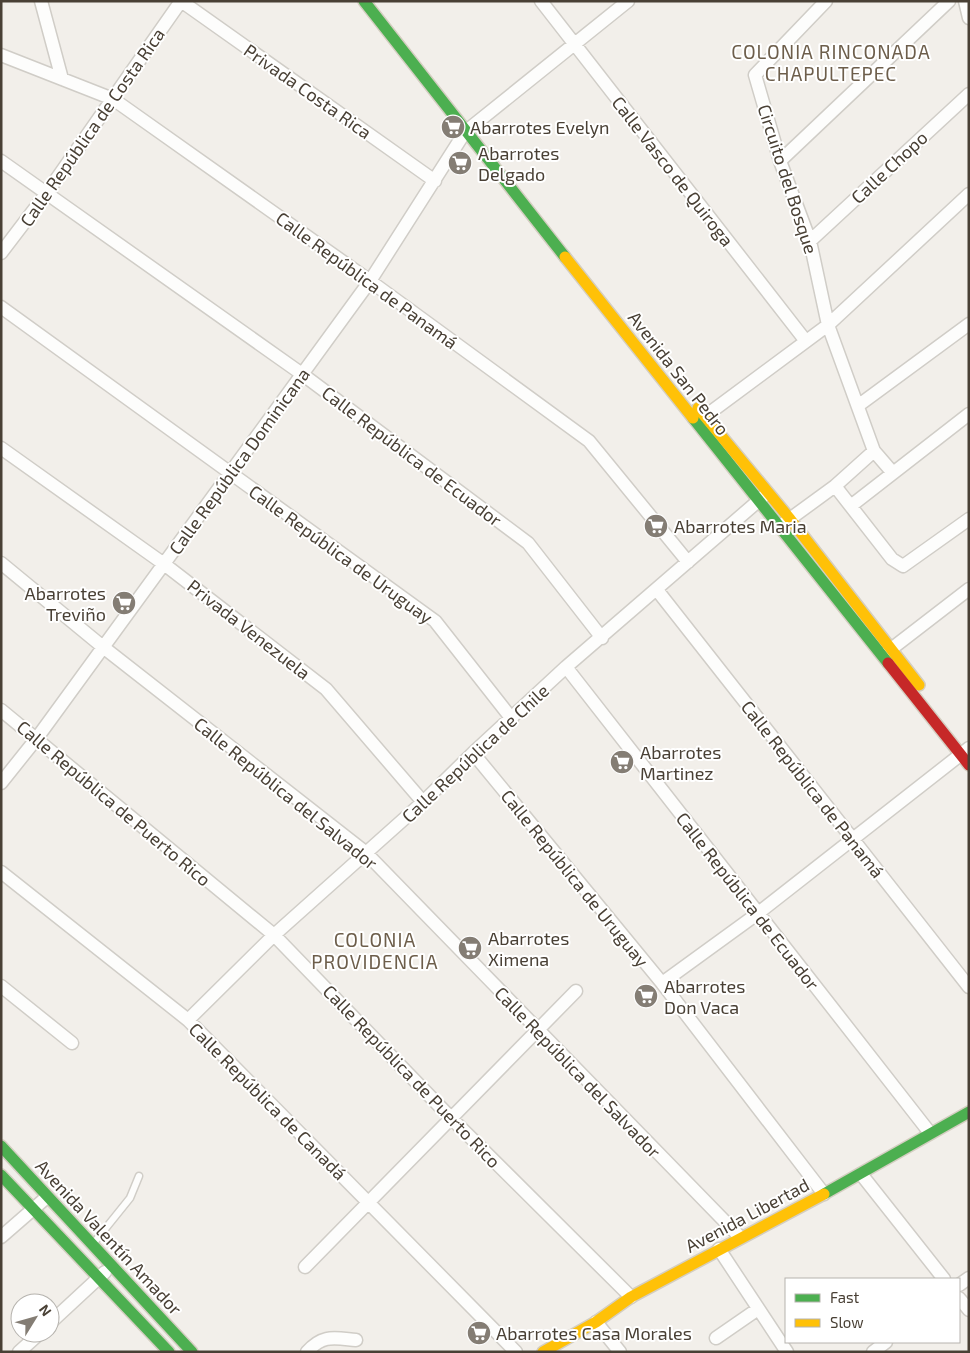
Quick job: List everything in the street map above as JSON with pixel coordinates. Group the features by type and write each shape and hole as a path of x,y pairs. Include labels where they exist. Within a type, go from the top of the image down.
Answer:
{"main road":[{"name":"Avenida San Pedro","path":"364,1 469,129 763,497 779,527 967,749 969,765"},
{"name":"Avenida San Pedro","path":"377,1 469,129"},
{"name":"Avenida San Pedro","path":"763,497 790,519 886,653"},
{"name":"Avenida Libertad","path":"543,1352 596,1322 631,1297 740,1237 861,1174 969,1112"},
{"name":"Avenida Valentín Amador","path":"1,1146 187,1350"},
{"name":"Avenida Valentín Amador","path":"1,1175 168,1352"}],"street":[{"path":"41,1 62,79"},
{"name":"Calle República de Costa Rica","path":"1,253 46,194 181,1"},
{"name":"Privada Costa Rica","path":"181,1 435,181"},
{"name":"Calle Vasco de Quiroga","path":"541,1 805,340"},
{"path":"469,129 576,45 628,1"},
{"name":"Circuito del Bosque","path":"826,1 755,75 780,161 810,241 828,325 859,405 874,451 893,473"},
{"path":"780,161 949,1"},
{"path":"965,1 969,18"},
{"name":"Calle República de Panamá","path":"1,55 113,98 370,281 589,442 688,562"},
{"name":"Calle Chopo","path":"810,241 969,94"},
{"name":"Calle República Dominicana","path":"1,783 37,738 370,281 469,129"},
{"name":"Calle República de Ecuador","path":"1,161 302,374 528,543 602,638"},
{"path":"700,420 805,340 828,325 969,194"},
{"name":"Calle República de Uruguay","path":"1,307 435,621 512,719"},
{"path":"859,405 969,324"},
{"path":"852,505 969,414"},
{"name":"Privada Venezuela","path":"1,448 164,564 326,689 423,802"},
{"path":"779,527 834,486 874,451"},
{"path":"834,486 852,505 892,559 904,566 969,519"},
{"name":"Calle República de Chile","path":"188,1020 274,935 423,802 472,753 512,719 566,667 658,590 763,497"},
{"name":"Calle República del Salvador","path":"1,563 103,647 365,852 536,1030 740,1237"},
{"path":"886,653 969,589"},
{"name":"Calle República de Panamá","path":"658,590 969,987"},
{"name":"Calle República de Ecuador","path":"566,667 930,1134"},
{"name":"Calle República de Puerto Rico","path":"1,710 274,935 451,1118 631,1297"},
{"path":"662,984 757,914 967,749"},
{"name":"Calle República de Uruguay","path":"472,753 662,984 824,1194"},
{"name":"Calle República de Canadá","path":"1,872 188,1020 516,1352"},
{"path":"1,986 72,1043"},
{"path":"304,1267 576,991"},
{"path":"861,1174 943,1278"},
{"path":"1,1237 47,1197"},
{"path":"719,1249 786,1352"},
{"path":"60,1314 112,1266"},
{"path":"960,1299 969,1310"},
{"path":"716,1338 758,1309"},
{"path":"596,1322 620,1352"},
{"path":"307,1352 316,1342 329,1338 356,1340"},
{"path":"19,1352 29,1343"},
{"path":"873,1352 885,1343"}],"lane":[{"path":"92,1245 130,1198 139,1176"}],"traffic: fast":[{"path":"364,1 565,257"},
{"path":"693,418 888,663"},
{"path":"824,1194 969,1112"},
{"path":"1,1146 192,1352"},
{"path":"1,1175 169,1352"}],"traffic: slow":[{"path":"565,257 693,418"},
{"path":"698,408 790,519 919,685"},
{"path":"543,1352 596,1322 631,1297 824,1194"}],"traffic: jam":[{"path":"888,663 969,765"}],"place":[{"name":"Abarrotes Evelyn","path":"453,127"},
{"name":"Abarrotes Delgado","path":"460,163"},
{"name":"Abarrotes Maria","path":"656,526"},
{"name":"Abarrotes Treviño","path":"124,603"},
{"name":"Abarrotes Martinez","path":"622,762"},
{"name":"Abarrotes Ximena","path":"470,948"},
{"name":"Abarrotes Don Vaca","path":"646,996"},
{"name":"Abarrotes Casa Morales","path":"479,1333"}],"district":[{"name":"COLONIA RINCONADA CHAPULTEPEC","path":"831,62"},
{"name":"COLONIA PROVIDENCIA","path":"375,950"}]}
